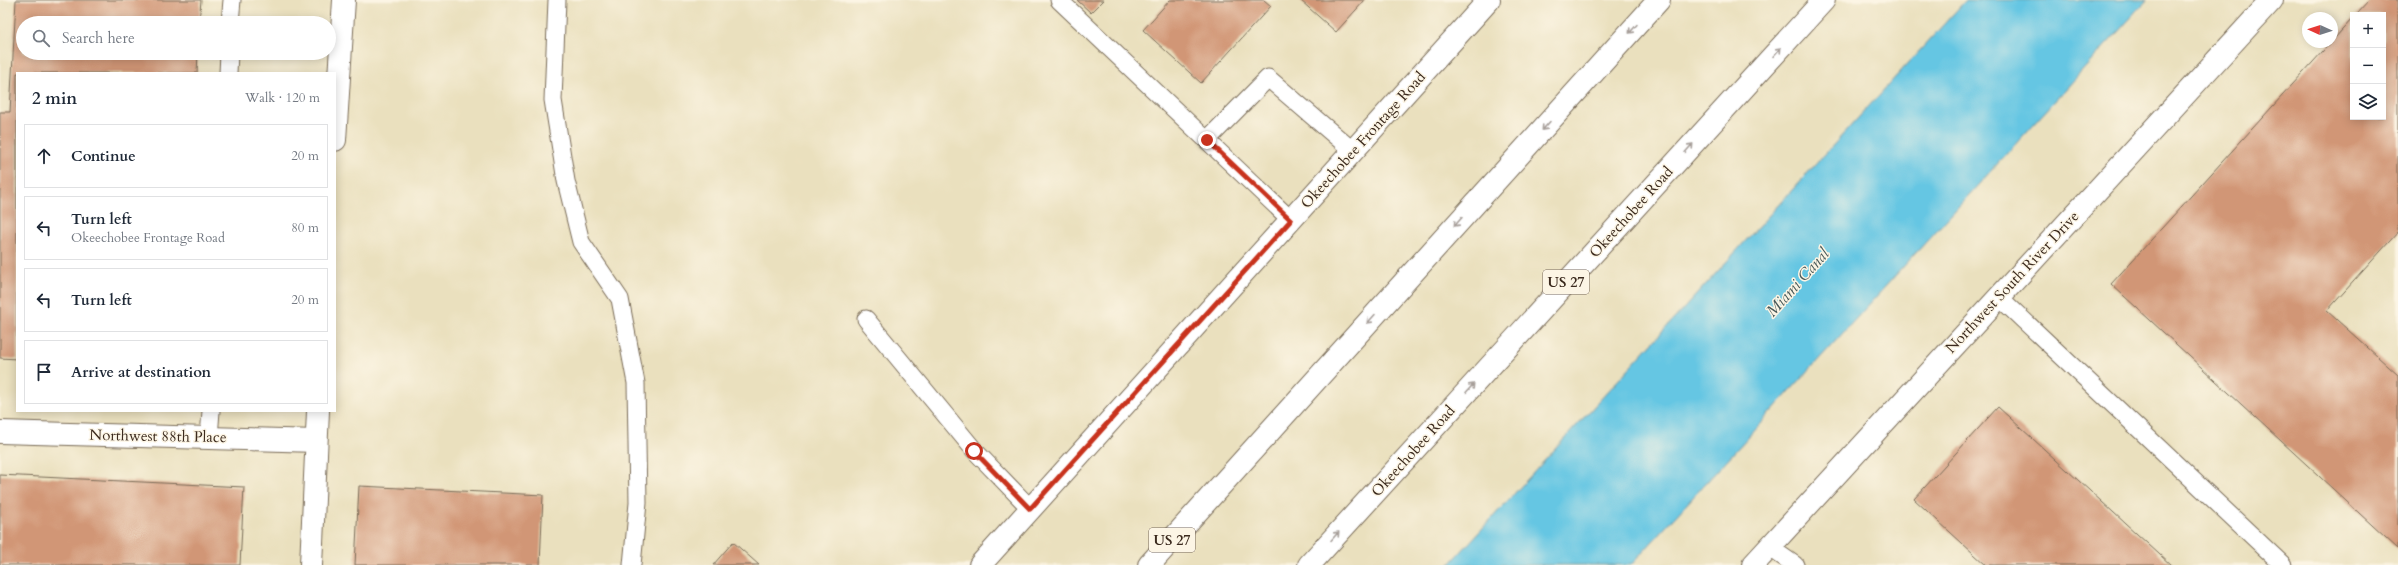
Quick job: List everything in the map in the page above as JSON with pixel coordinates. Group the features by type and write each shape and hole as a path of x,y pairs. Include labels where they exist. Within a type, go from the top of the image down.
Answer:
{"main road":[{"path":"336,124 344,0"},
{"name":"Okeechobee Frontage Road","path":"980,565 1489,0"},
{"name":"US 27","path":"1149,565 1659,0"},
{"name":"Okeechobee Road","path":"1309,565 1824,0"},
{"name":"Northwest South River Drive","path":"1753,565 1998,296 2272,0"},
{"path":"311,565 318,412"},
{"name":"Northwest 88th Place","path":"0,432 316,441"},
{"path":"1161,565 1194,515"}],"lane":[{"path":"231,16 232,0"},
{"path":"557,0 552,100 566,181 581,242 620,299 636,383 638,503 632,565"},
{"path":"1059,0 1291,220"},
{"path":"228,72 229,60"},
{"path":"1207,140 1268,78 1353,152"},
{"path":"1998,296 2283,565"},
{"path":"866,319 974,451 1030,509"},
{"path":"209,437 210,412"},
{"path":"1769,547 1795,565"}],"water":[{"name":"Miami Canal","path":"1966,0 2147,0 1631,565 1449,565"}],"building":[{"path":"16,0 201,0 200,16 16,16 16,60 198,60 197,72 16,72 16,359 0,358 0,112 10,112"},
{"path":"1077,0 1104,0 1091,13"},
{"path":"1170,0 1264,0 1271,6 1201,83 1143,30"},
{"path":"1300,0 1365,0 1336,32"},
{"path":"2370,0 2398,0 2398,232 2327,311 2398,375 2398,549 2111,284 2326,48 2338,48 2338,34 2350,21 2350,120 2386,120 2386,12 2359,12"},
{"path":"1998,407 2171,565 1986,565 1914,499"},
{"path":"0,475 244,487 240,565 0,565"},
{"path":"359,486 543,495 540,565 355,565"},
{"path":"733,542 759,565 713,565"}],"route":[{"path":"974,451 1030,509 1291,220 1207,140"}]}
